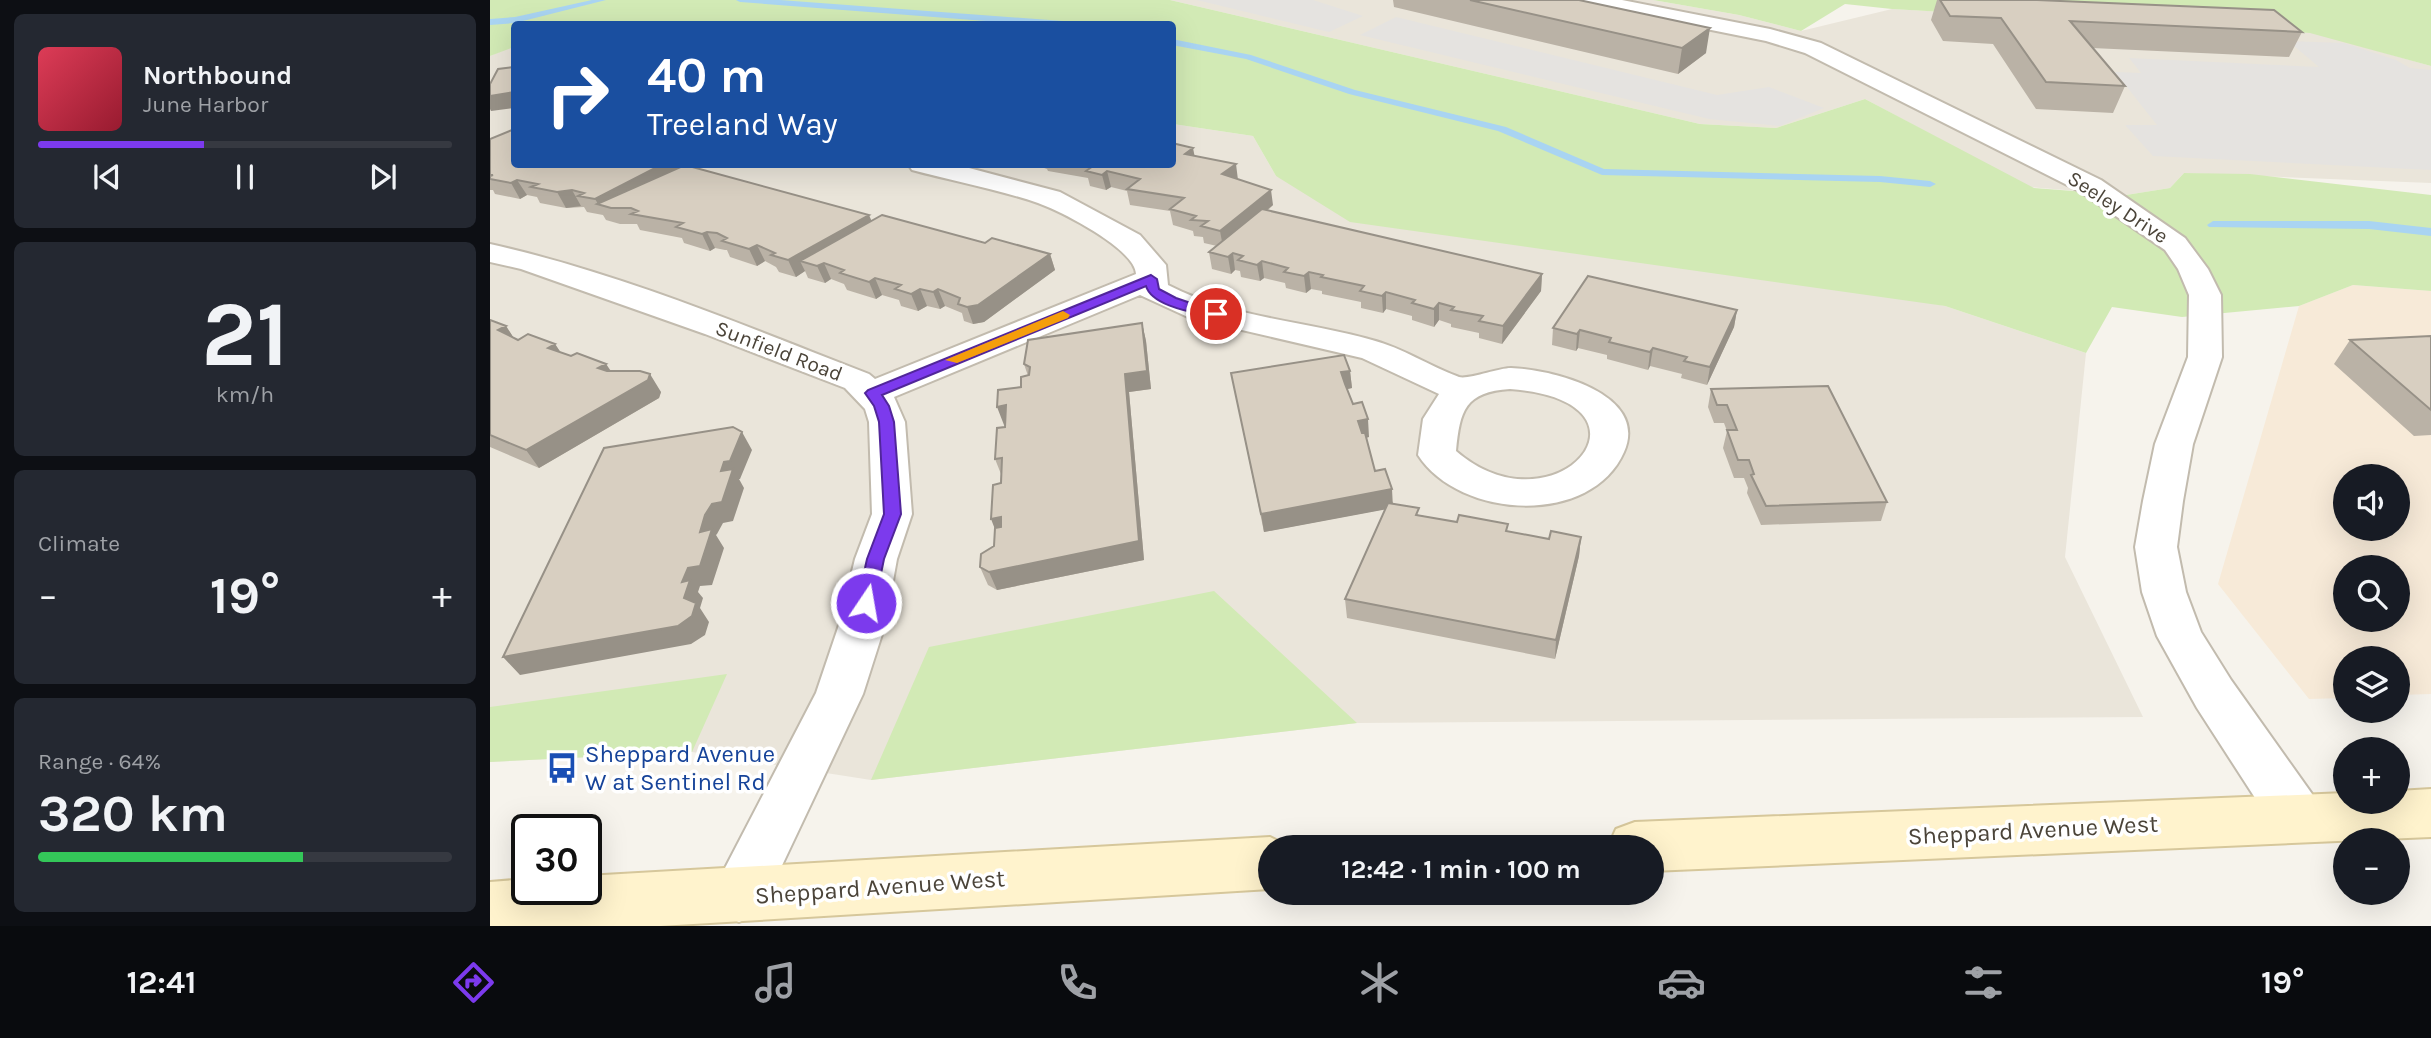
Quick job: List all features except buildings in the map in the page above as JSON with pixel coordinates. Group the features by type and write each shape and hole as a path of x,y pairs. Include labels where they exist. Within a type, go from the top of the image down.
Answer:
{"main road":[{"name":"Sheppard Avenue West","path":"1664,846 2431,813"},
{"name":"Sheppard Avenue West","path":"490,909 1258,864"}],"street":[{"name":"Seeley Drive","path":"1592,0 1770,34 1813,48 2091,186 2175,244 2206,295 2207,329 2205,357 2175,444 2156,547 2164,592 2180,636 2214,694 2298,818"},
{"path":"936,168 1049,198 1130,241 1151,265 1153,290 1171,301 1360,346 1408,363 1459,391"},
{"name":"Sunfield Road","path":"490,253 530,262 717,327 857,381 873,393"},
{"path":"490,280 530,262"},
{"path":"739,895 839,694 862,625 876,559 892,514 887,422 882,406 873,393 1151,279"}],"shaded area":[{"path":"1170,0 1653,0 1739,15 1801,31 1892,9 2314,33 2431,66 2431,183 2184,173 2170,188 2126,195 2029,187 1865,99 1776,128 1700,124"},
{"path":"1197,0 1313,0 1363,16 1329,32"},
{"path":"1396,17 1717,95 1769,87 1824,108 1780,126 1709,119 1360,35"},
{"path":"2288,41 2344,43 2396,60 2410,68 2431,70 2431,170 2153,156 2125,125 2157,125 2115,72 2141,73 2129,58 2319,67"},
{"path":"511,46 511,168 1176,168 1176,124 1253,136 1276,176 1945,306 2086,353 2065,557 2143,717 1357,723 871,780 692,752 490,762 490,56"},
{"path":"2353,285 2431,291 2431,694 2410,695 2410,646 2333,646 2333,698 2309,699 2218,584 2299,306"}],"green space":[{"path":"490,0 1170,0 1700,124 1776,128 1865,99 2034,188 2126,195 2170,188 2184,173 2250,174 2431,195 2431,291 2353,285 2299,306 2182,317 2112,307 2086,353 1945,306 1350,222 1276,176 1253,136 1176,124 1176,21 511,21 511,48 490,56"},
{"path":"1653,0 2431,0 2431,66 2310,33 1845,4 1801,31 1739,15"},
{"path":"1214,591 1357,723 871,780 929,647"},
{"path":"727,674 692,752 490,762 490,707"}],"waterway":[{"path":"490,22 515,20 602,0"},
{"path":"740,0 1015,21"},
{"path":"1176,43 1248,57 1352,92 1502,129 1602,172 1880,179 1930,184"},
{"path":"2213,225 2369,225 2431,232"}],"slow traffic":[{"path":"952,360 1063,315"}],"place":[{"name":"Sheppard Avenue W at Sentinel Rd","path":"562,768"}],"route":[{"path":"866,603 876,559 892,514 887,422 882,406 873,393 1151,279 1153,290 1171,301 1216,314"}]}
